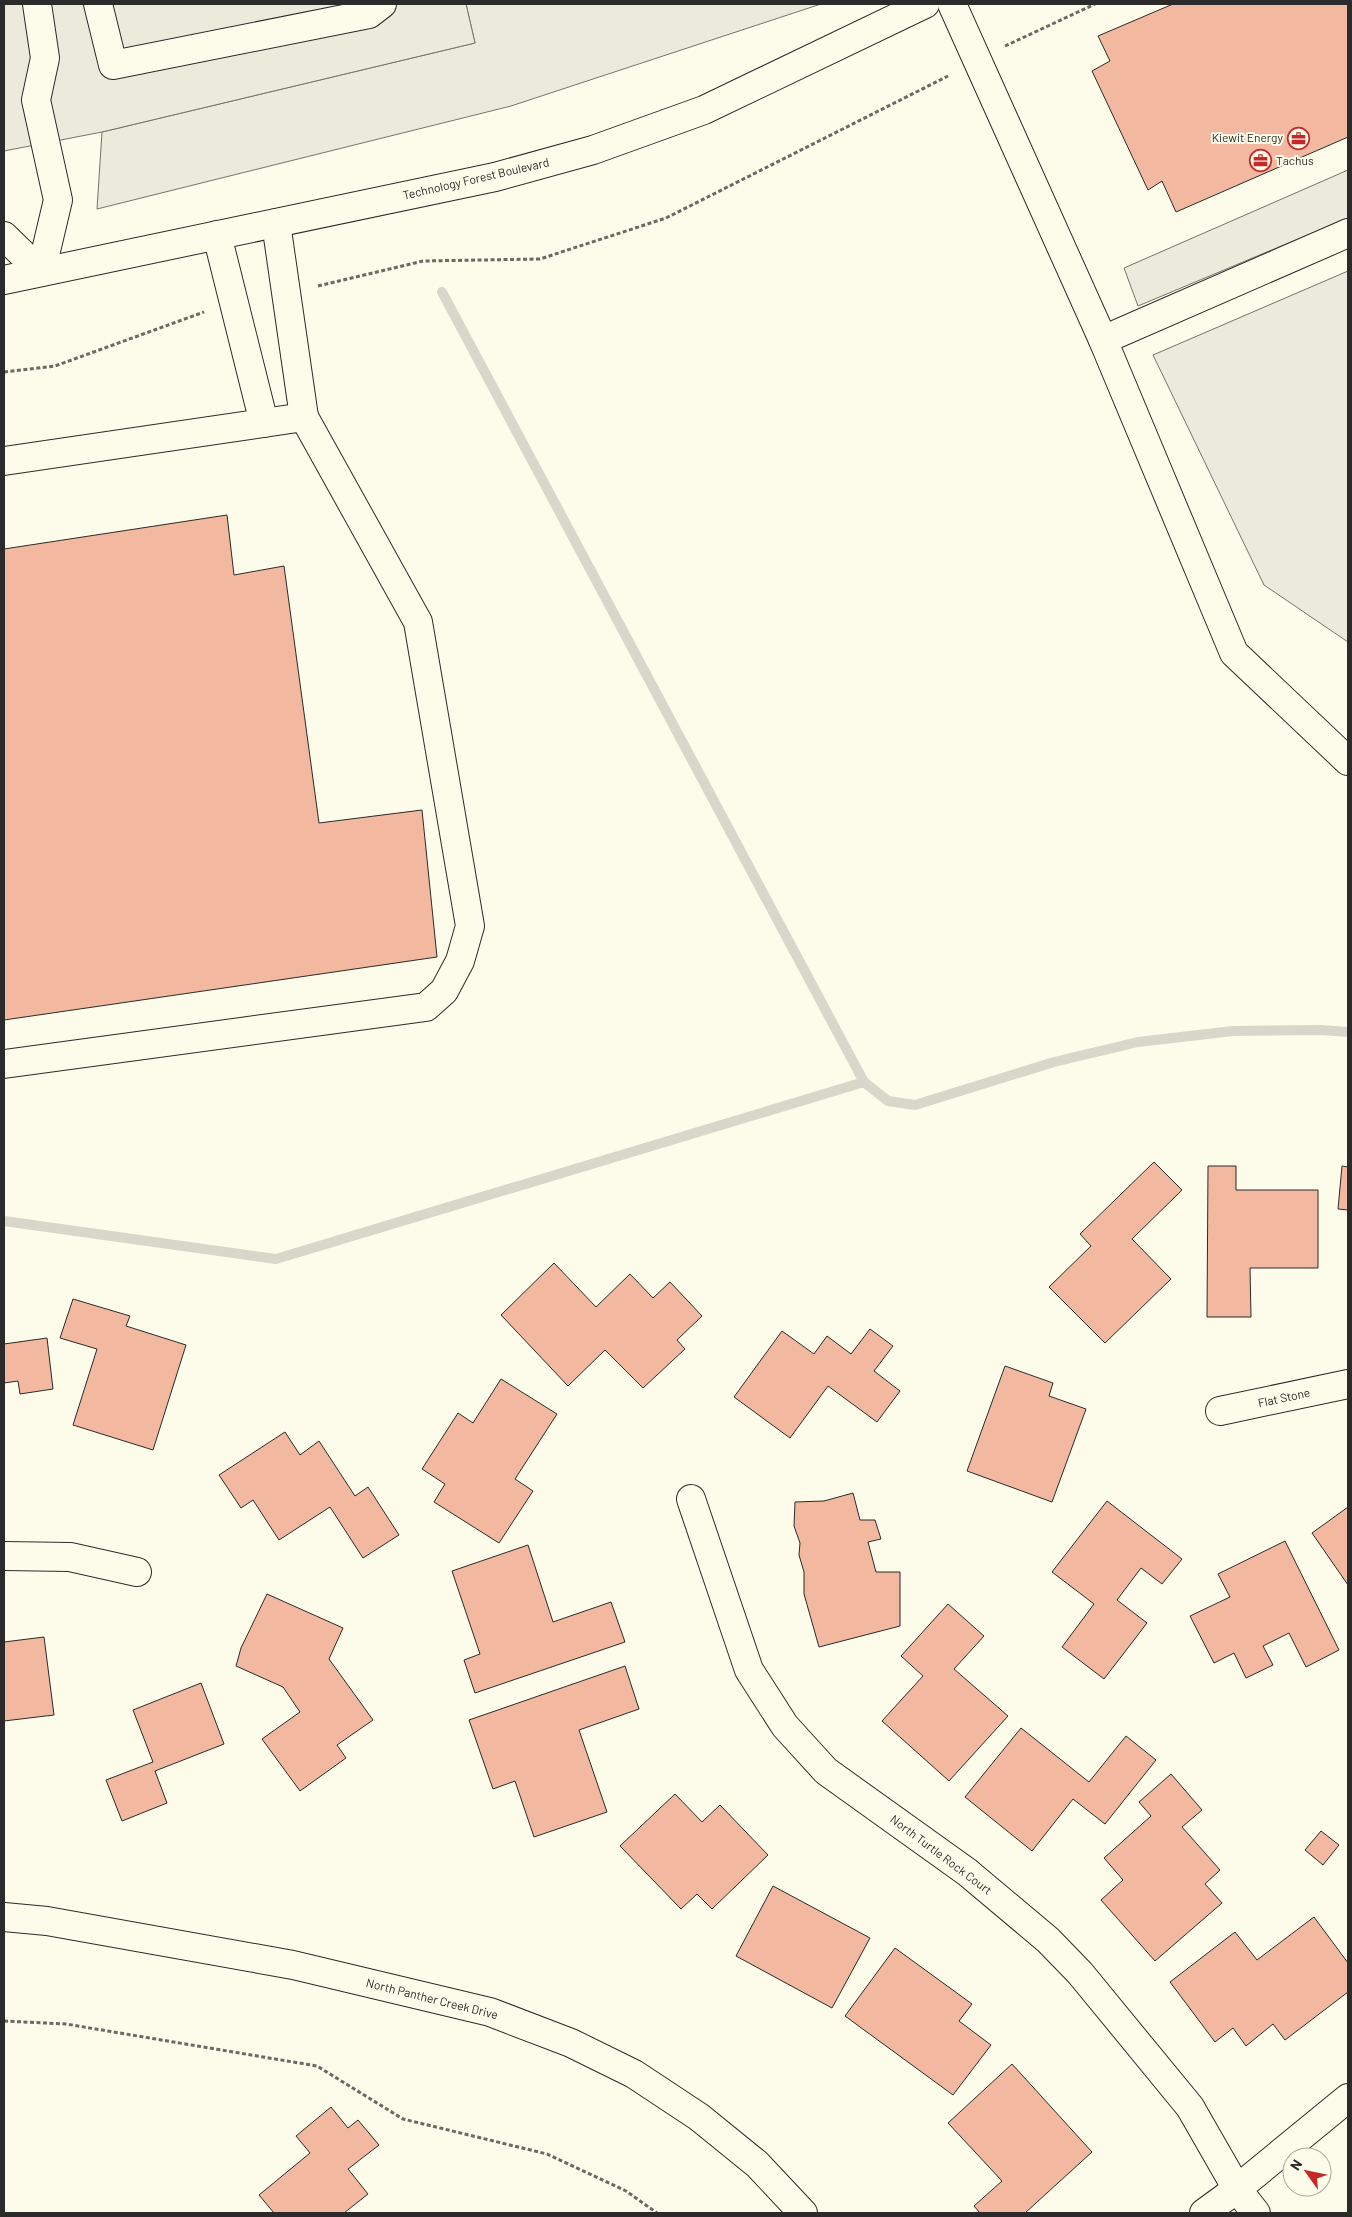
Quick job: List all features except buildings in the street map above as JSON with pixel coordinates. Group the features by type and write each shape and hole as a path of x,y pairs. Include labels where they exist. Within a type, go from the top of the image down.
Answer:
{"street":[{"path":"37,4 45,58 36,100 58,200 41,272"},
{"path":"98,4 113,65 369,14 382,4"},
{"name":"Technology Forest Boulevard","path":"4,280 495,177 594,150 704,110 925,4"},
{"path":"952,4 1103,340 1234,653 1348,762"},
{"path":"4,1064 426,1007 444,991 460,960 470,926 418,622 304,416 276,223"},
{"path":"1103,340 1348,233"},
{"path":"217,235 264,423"},
{"path":"4,236 41,272"},
{"path":"4,461 304,416"},
{"name":"Flat Stone","path":"1220,1411 1348,1384"},
{"name":"North Turtle Rock Court","path":"691,1499 749,1670 785,1726 826,1771 967,1872 1048,1940 1080,1974 1190,2107 1237,2189 1256,2213"},
{"path":"4,1556 70,1557 138,1572"},
{"name":"North Panther Creek Drive","path":"4,1917 46,1921 293,1965 490,2012 572,2043 634,2074 699,2117 750,2158 803,2213"},
{"path":"1204,2213 1237,2189 1348,2098"}],"path":[{"path":"287,293 423,261 540,259 666,218 978,60 1095,4"},
{"path":"4,372 55,366 212,309 234,304"},
{"path":"4,2021 66,2024 318,2066 403,2119 547,2154 626,2191 657,2213"}],"shaded area":[{"path":"4,4 466,4 475,43 102,132 4,151"},
{"path":"466,4 821,4 511,106 97,209 102,132 475,43"},
{"path":"1348,170 1348,218 1138,306 1124,268"},
{"path":"1348,271 1348,642 1264,585 1153,355"}],"waterway":[{"path":"442,292 864,1082 888,1101 915,1105 1054,1062 1138,1042 1233,1031 1321,1030 1348,1032"},
{"path":"4,1221 276,1259 864,1082"}],"place":[{"name":"Kiewit Energy","path":"1299,138"},
{"name":"Tachus","path":"1260,161"}]}
